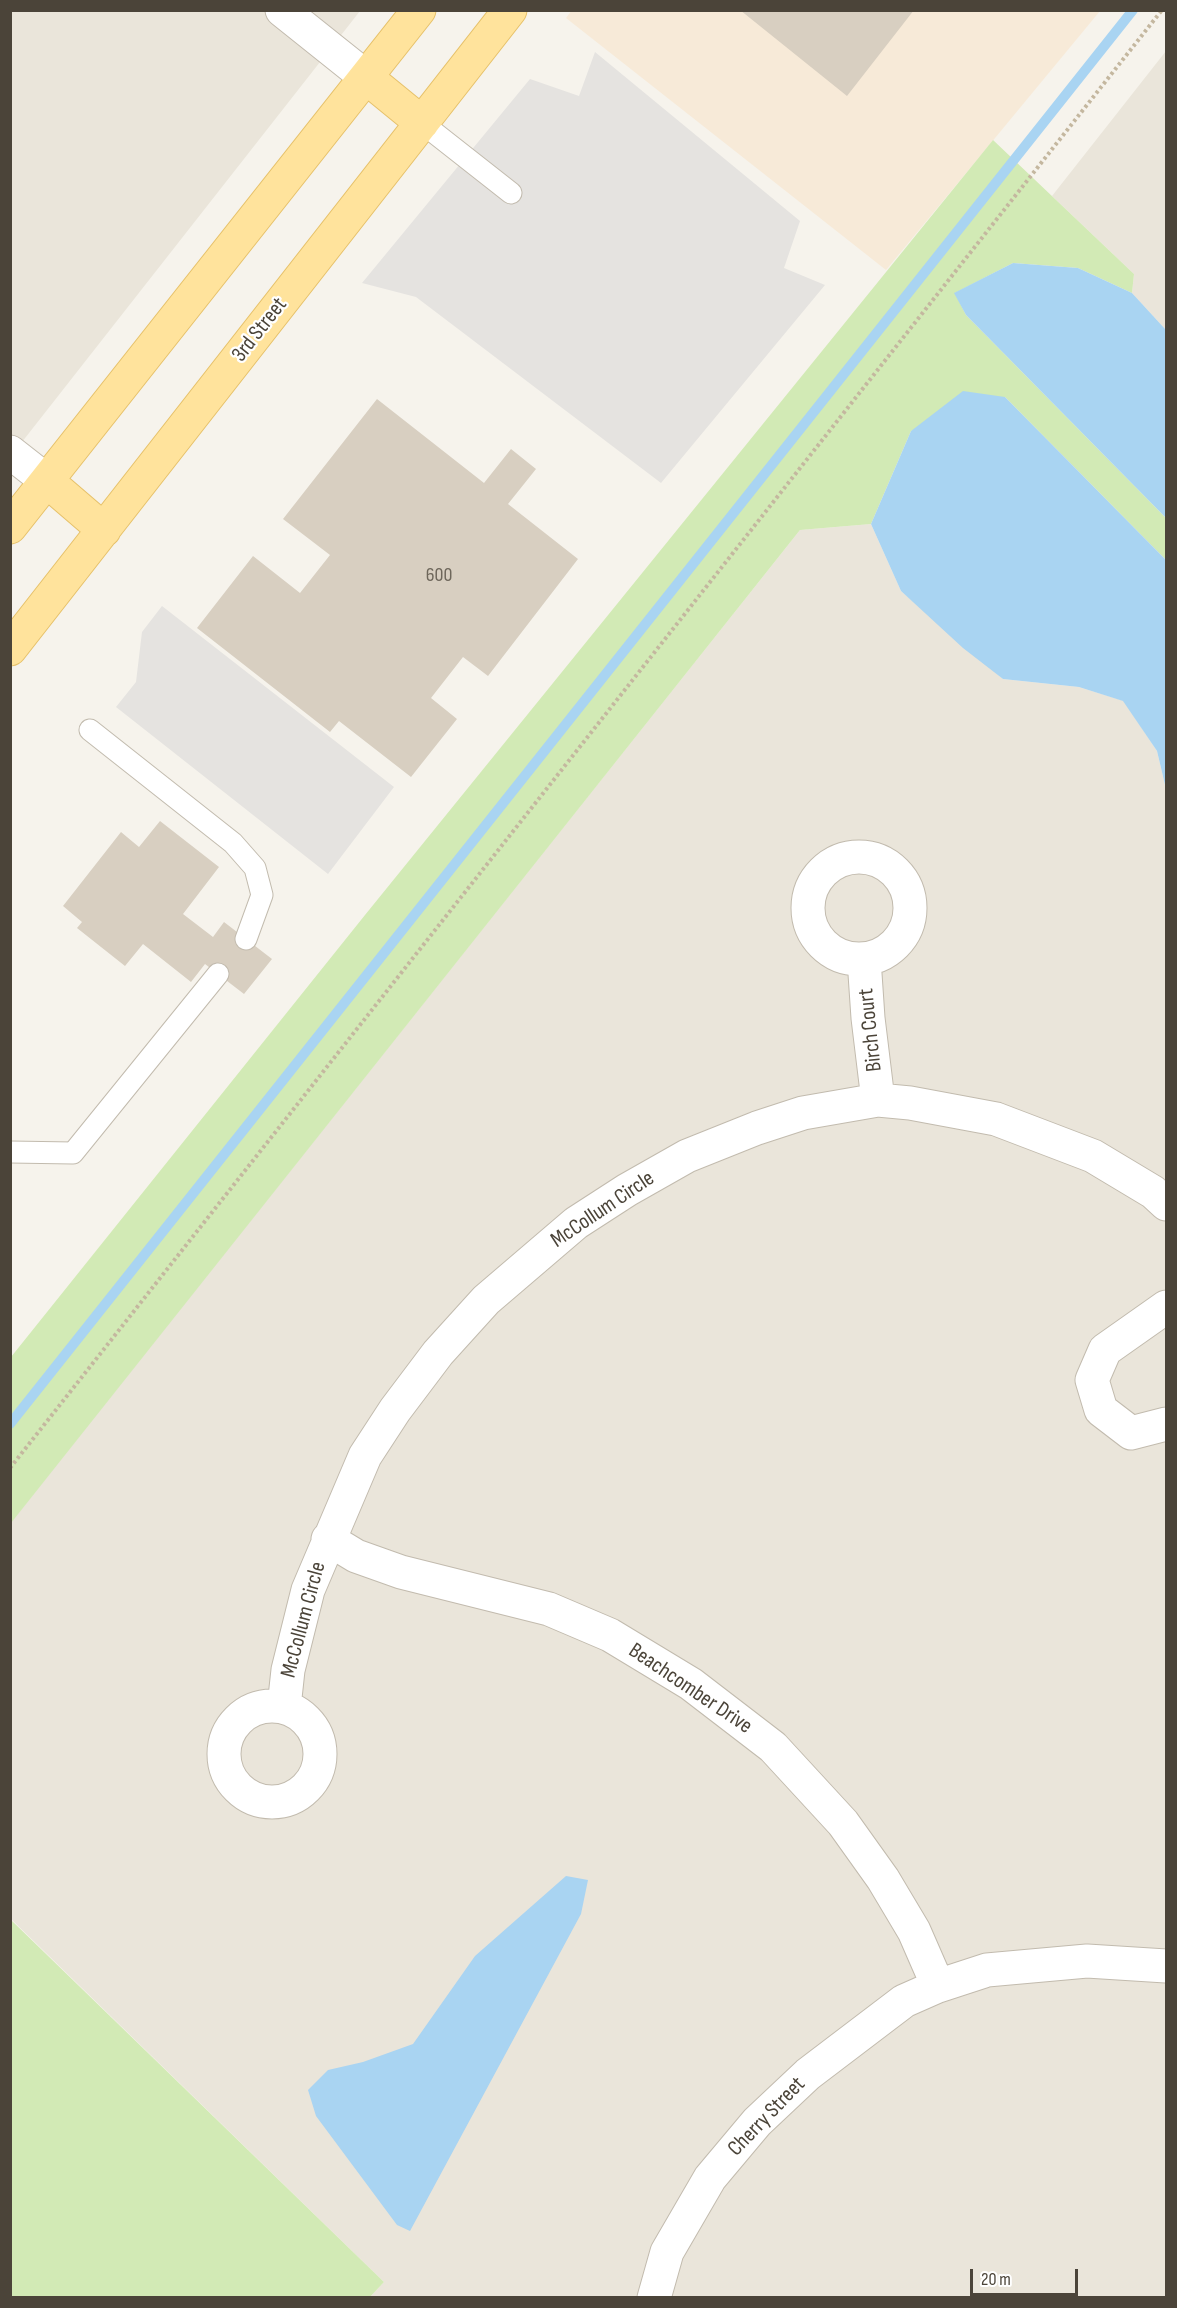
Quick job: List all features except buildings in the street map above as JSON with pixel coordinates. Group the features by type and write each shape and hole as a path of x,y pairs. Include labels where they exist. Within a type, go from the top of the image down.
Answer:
{"main road":[{"path":"10,527 419,10"},
{"name":"3rd Street","path":"10,648 510,10"},
{"path":"367,78 422,123"},
{"path":"47,481 104,530"}],"street":[{"path":"282,10 367,78"},
{"path":"10,452 47,481"},
{"name":"Birch Court","path":"864,959 868,1018 878,1100"},
{"name":"McCollum Circle","path":"284,1707 288,1670 308,1590 365,1456 395,1410 438,1353 486,1300 576,1222 627,1190 687,1156 748,1131 803,1113 878,1100 910,1103 996,1119 1093,1156 1153,1192 1167,1204"},
{"path":"1167,1307 1105,1350 1092,1380 1101,1410 1131,1433 1167,1424"},
{"name":"Beachcomber Drive","path":"328,1539 356,1556 401,1572 549,1609 610,1635 691,1684 773,1747 843,1823 883,1879 914,1930 938,1986"},
{"name":"Cherry Street","path":"654,2298 667,2252 705,2187 757,2122 808,2074 904,2001 938,1986 987,1970 1087,1961 1167,1966"}],"lane":[{"path":"422,123 511,193"},
{"path":"90,730 233,843 255,868 262,895 246,939"},
{"path":"10,1152 73,1153 218,974"}],"path":[{"path":"10,1468 1162,10"}],"shaded area":[{"path":"572,10 1100,11 886,270 566,18"},
{"path":"11,11 360,11 11,456"},
{"path":"1166,51 1166,330 1132,293 1134,274 1052,196"},
{"path":"595,52 800,221 784,268 825,285 661,483 416,297 362,283 530,79 579,96"},
{"path":"871,524 901,591 1003,679 1079,687 1124,701 1157,751 1166,789 1166,2297 370,2297 384,2282 11,1919 10,1523 800,530"},
{"path":"162,606 394,787 328,874 116,707 136,682 142,632"}],"green space":[{"path":"993,140 1134,274 1132,293 1078,268 1013,263 955,293 966,315 1166,518 1166,560 1005,397 911,431 871,524 800,530 11,1523 11,1357 365,915"},
{"path":"10,1919 384,2282 370,2297 11,2297"}],"water":[{"path":"1013,263 1078,268 1132,293 1166,330 1166,518 966,315 954,293"},
{"path":"963,391 1005,397 1166,560 1166,789 1157,751 1123,701 1079,687 1003,679 963,648 901,591 871,524 911,431"},
{"path":"566,1876 588,1880 581,1914 410,2231 397,2225 316,2116 308,2090 328,2070 363,2062 413,2044 475,1956"}],"waterway":[{"path":"10,1424 1133,10"}]}
